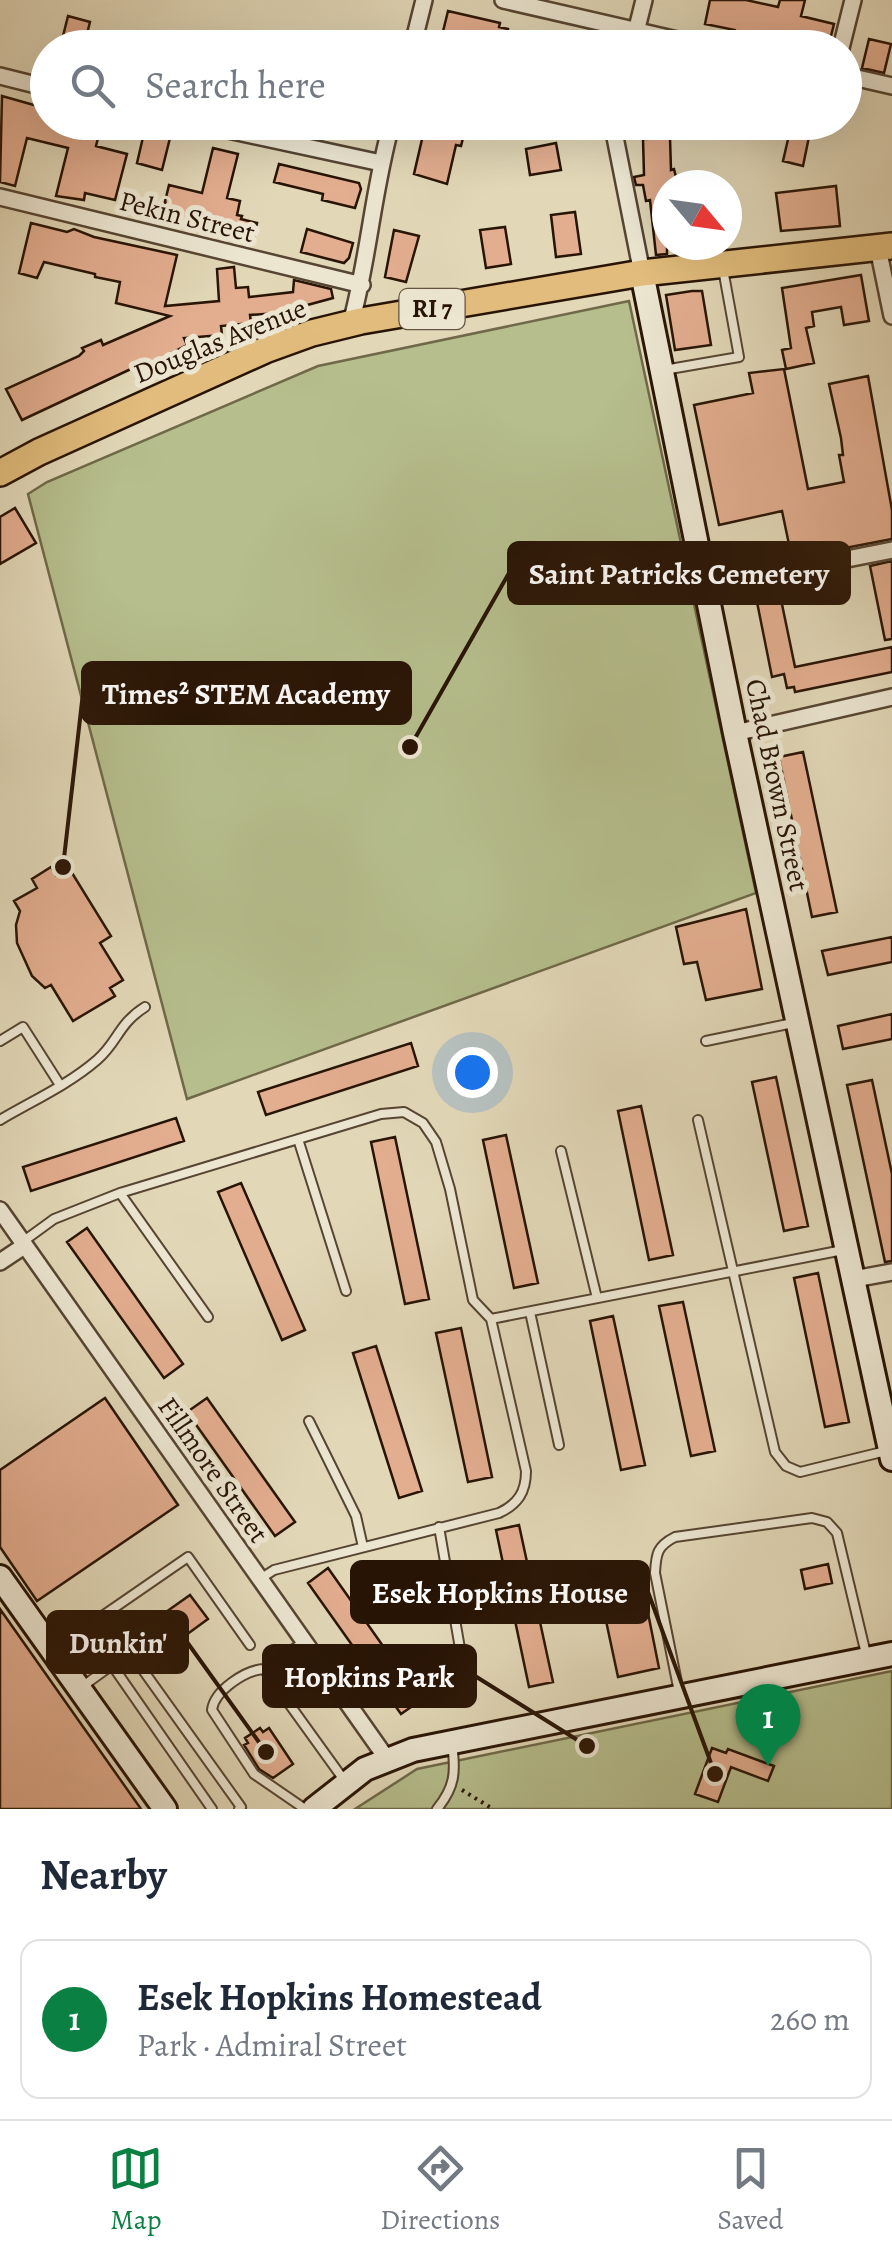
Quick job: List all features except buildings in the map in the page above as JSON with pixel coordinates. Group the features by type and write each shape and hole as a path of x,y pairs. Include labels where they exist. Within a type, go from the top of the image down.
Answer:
{"main road":[{"name":"Douglas Avenue","path":"0,473 264,350 312,332 642,273 885,247"}],"street":[{"path":"416,30 424,0"},
{"path":"503,0 601,30"},
{"path":"636,30 644,0"},
{"path":"846,30 853,0"},
{"path":"0,76 30,84"},
{"path":"862,79 892,86"},
{"path":"274,140 380,163"},
{"path":"352,323 387,140"},
{"name":"Chad Brown Street","path":"616,140 735,733 891,1455"},
{"name":"Pekin Street","path":"0,198 362,285"},
{"path":"885,247 892,316"},
{"path":"706,589 812,566 814,577 838,573 837,560 892,550"},
{"path":"735,733 892,697"},
{"name":"Fillmore Street","path":"0,1210 387,1759"},
{"path":"0,1262 22,1244"},
{"path":"854,1280 892,1272"},
{"path":"0,1577 165,1809"},
{"path":"314,1809 345,1782 387,1759 452,1742 892,1654"}],"lane":[{"path":"661,370 740,357 722,264"},
{"path":"0,1120 104,1054 126,1020 145,1007"},
{"path":"706,1041 798,1022"},
{"path":"0,1040 23,1027 60,1085"},
{"path":"22,1244 54,1220 120,1194 381,1114 404,1112 431,1131 443,1162 473,1300 491,1319 526,1471 526,1486 518,1499 500,1513 274,1570 260,1579"},
{"path":"698,1120 775,1452 786,1466 800,1472 891,1455"},
{"path":"298,1139 346,1291"},
{"path":"561,1151 598,1298"},
{"path":"120,1194 208,1317"},
{"path":"491,1319 848,1249"},
{"path":"530,1312 559,1445"},
{"path":"309,1421 356,1516 363,1547"},
{"path":"680,1697 655,1574 661,1544 675,1537 812,1518 827,1522 836,1533 867,1659"},
{"path":"439,1527 462,1660"},
{"path":"52,1651 188,1557 250,1646"},
{"path":"304,1642 218,1694 212,1710 254,1774 306,1809"},
{"path":"79,1688 130,1652 240,1809"},
{"path":"112,1665 212,1809"},
{"path":"264,1669 345,1782"},
{"path":"437,1809 454,1785 452,1742"}],"path":[{"path":"454,1785 492,1809"}],"green space":[{"path":"629,301 756,893 187,1099 28,494 47,482 318,366"},
{"path":"892,1671 892,1809 355,1809 417,1769"}],"place":[{"name":"Saint Patricks Cemetery","path":"410,747"},
{"name":"Times² STEM Academy","path":"63,867"},
{"name":"Hopkins Park","path":"587,1746"},
{"name":"Dunkin'","path":"266,1752"},
{"name":"Esek Hopkins Homestead","path":"768,1766"},
{"name":"Esek Hopkins House","path":"715,1774"}]}
